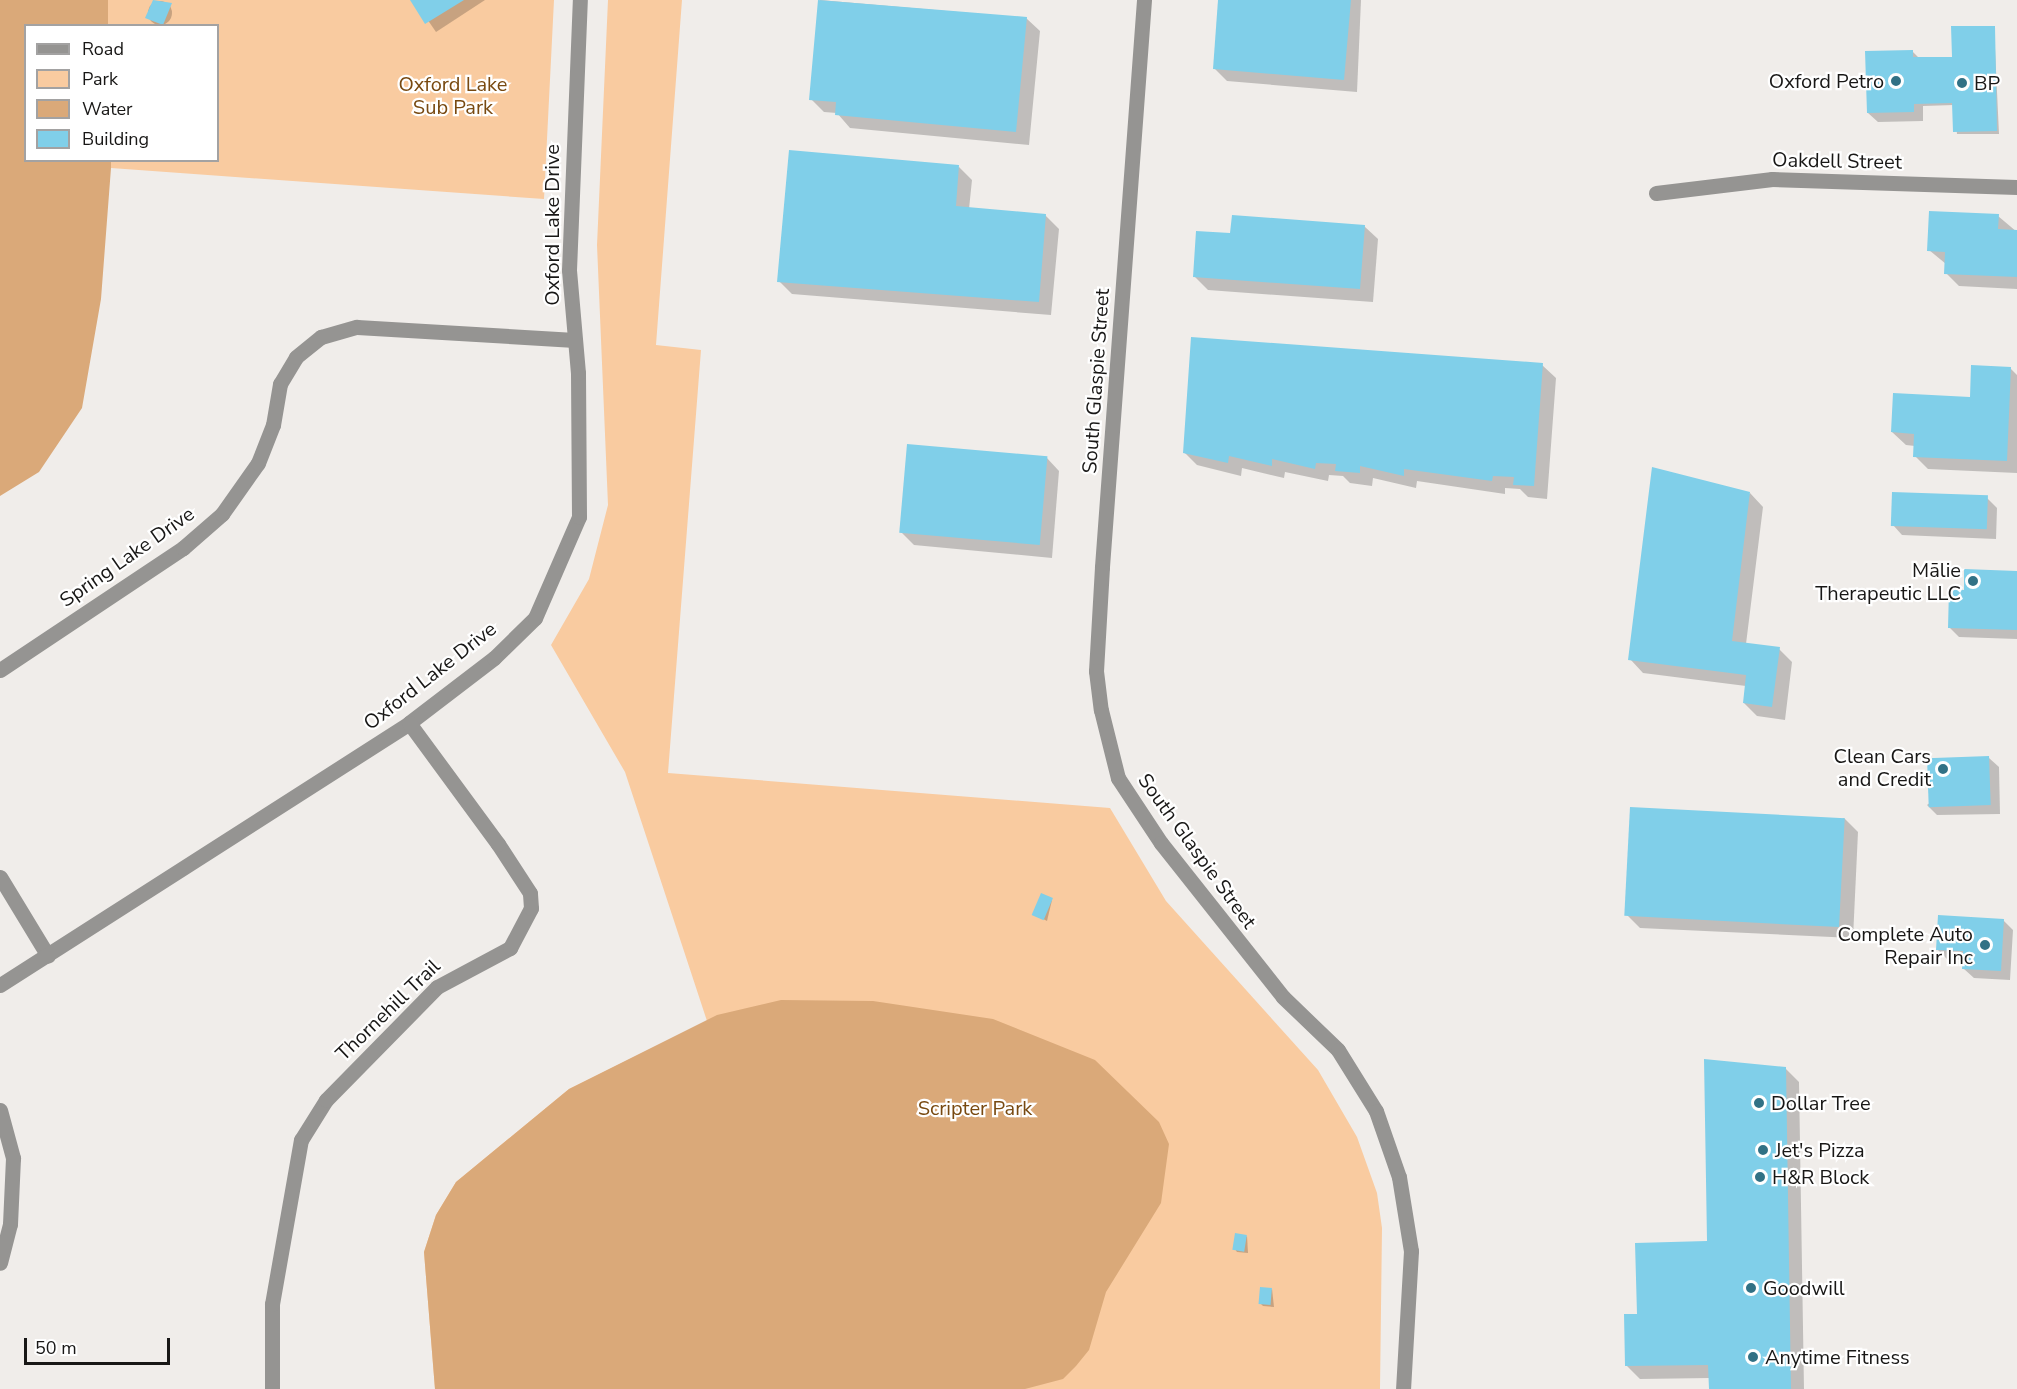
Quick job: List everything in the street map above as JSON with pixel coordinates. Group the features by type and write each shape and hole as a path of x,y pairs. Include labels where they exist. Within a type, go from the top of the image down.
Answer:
{"street":[{"name":"Oxford Lake Drive","path":"0,985 409,723 494,658 535,618 565,558 579,517 575,340 569,270 580,0"},
{"name":"South Glaspie Street","path":"1144,0 1102,567 1096,671 1101,710 1118,778 1161,843 1283,997 1338,1050 1376,1111 1399,1177 1411,1251 1403,1389"},
{"name":"Oakdell Street","path":"1656,193 1773,179 2017,187"},
{"name":"Spring Lake Drive","path":"0,670 183,548 222,514 258,463 273,425 280,384 296,357 321,338 357,327 575,340"},
{"name":"Thornehill Trail","path":"272,1389 272,1304 301,1140 326,1100 437,987 510,948 531,908 524,883 409,723"},
{"path":"0,877 48,956"},
{"path":"0,1110 13,1158 10,1224 0,1263"}],"green space":[{"name":"Oxford Lake Sub Park","path":"108,0 554,0 544,199 111,168 111,162 219,162 219,24 108,24"},
{"name":"Scripter Park","path":"608,0 682,0 656,345 701,350 668,773 1110,808 1166,901 1318,1070 1357,1137 1377,1193 1382,1228 1380,1389 435,1389 424,1252 436,1215 456,1182 569,1089 707,1021 625,772 551,645 589,579 608,505 597,245"}],"water":[{"path":"0,0 108,0 108,24 24,24 24,162 111,162 111,168 101,299 82,408 39,472 0,496"},
{"path":"781,1000 873,1001 993,1019 1095,1060 1159,1122 1169,1144 1161,1203 1106,1292 1089,1350 1076,1366 1063,1379 1025,1389 435,1389 424,1252 436,1215 456,1182 569,1089 717,1015"}],"building":[{"path":"153,0 172,3 163,24 145,18"},
{"path":"410,0 464,0 425,24"},
{"path":"818,0 1027,17 1016,132 835,115 836,102 809,100"},
{"path":"1218,0 1351,0 1344,80 1213,69"},
{"path":"1951,26 1995,26 1997,131 1953,132 1952,103 1914,104 1914,112 1867,113 1865,51 1913,50 1913,57 1952,57"},
{"path":"789,150 959,165 956,206 1046,214 1039,302 777,282"},
{"path":"1929,211 1999,214 1998,229 2017,230 2017,277 1944,274 1945,252 1927,251"},
{"path":"1232,215 1365,225 1360,289 1193,277 1196,231 1230,233"},
{"path":"1191,337 1543,363 1534,486 1513,485 1514,477 1493,476 1492,481 1404,469 1404,476 1360,466 1360,473 1335,471 1336,464 1316,463 1315,469 1272,459 1272,466 1229,456 1228,463 1183,453"},
{"path":"1971,365 2011,367 2007,461 1913,457 1914,434 1891,432 1893,393 1970,397"},
{"path":"907,444 1047,456 1040,545 899,533"},
{"path":"1652,467 1750,492 1732,641 1780,647 1772,707 1743,703 1746,675 1628,660"},
{"path":"1892,492 1988,495 1987,529 1891,526"},
{"path":"1964,569 2017,571 2017,630 1948,628 1949,589 1964,590"},
{"path":"1989,756 1991,805 1929,807 1927,758"},
{"path":"1630,807 1845,818 1839,927 1624,916"},
{"path":"1041,893 1053,898 1044,920 1032,915"},
{"path":"1938,915 2004,919 2001,971 1962,969 1963,951 1936,950"},
{"path":"1704,1059 1786,1067 1791,1389 1709,1389 1708,1365 1625,1366 1624,1314 1637,1314 1635,1243 1707,1241"},
{"path":"1235,1233 1247,1235 1244,1252 1232,1250"},
{"path":"1260,1287 1272,1288 1270,1305 1259,1304"}],"place":[{"name":"Oxford Petro","path":"1896,81"},
{"name":"BP","path":"1962,83"},
{"name":"Mālie Therapeutic LLC","path":"1973,581"},
{"name":"Clean Cars and Credit","path":"1943,769"},
{"name":"Complete Auto Repair Inc","path":"1985,945"},
{"name":"Dollar Tree","path":"1759,1103"},
{"name":"Jet's Pizza","path":"1763,1150"},
{"name":"H&R Block","path":"1760,1177"},
{"name":"Goodwill","path":"1751,1288"},
{"name":"Anytime Fitness","path":"1753,1357"}]}
